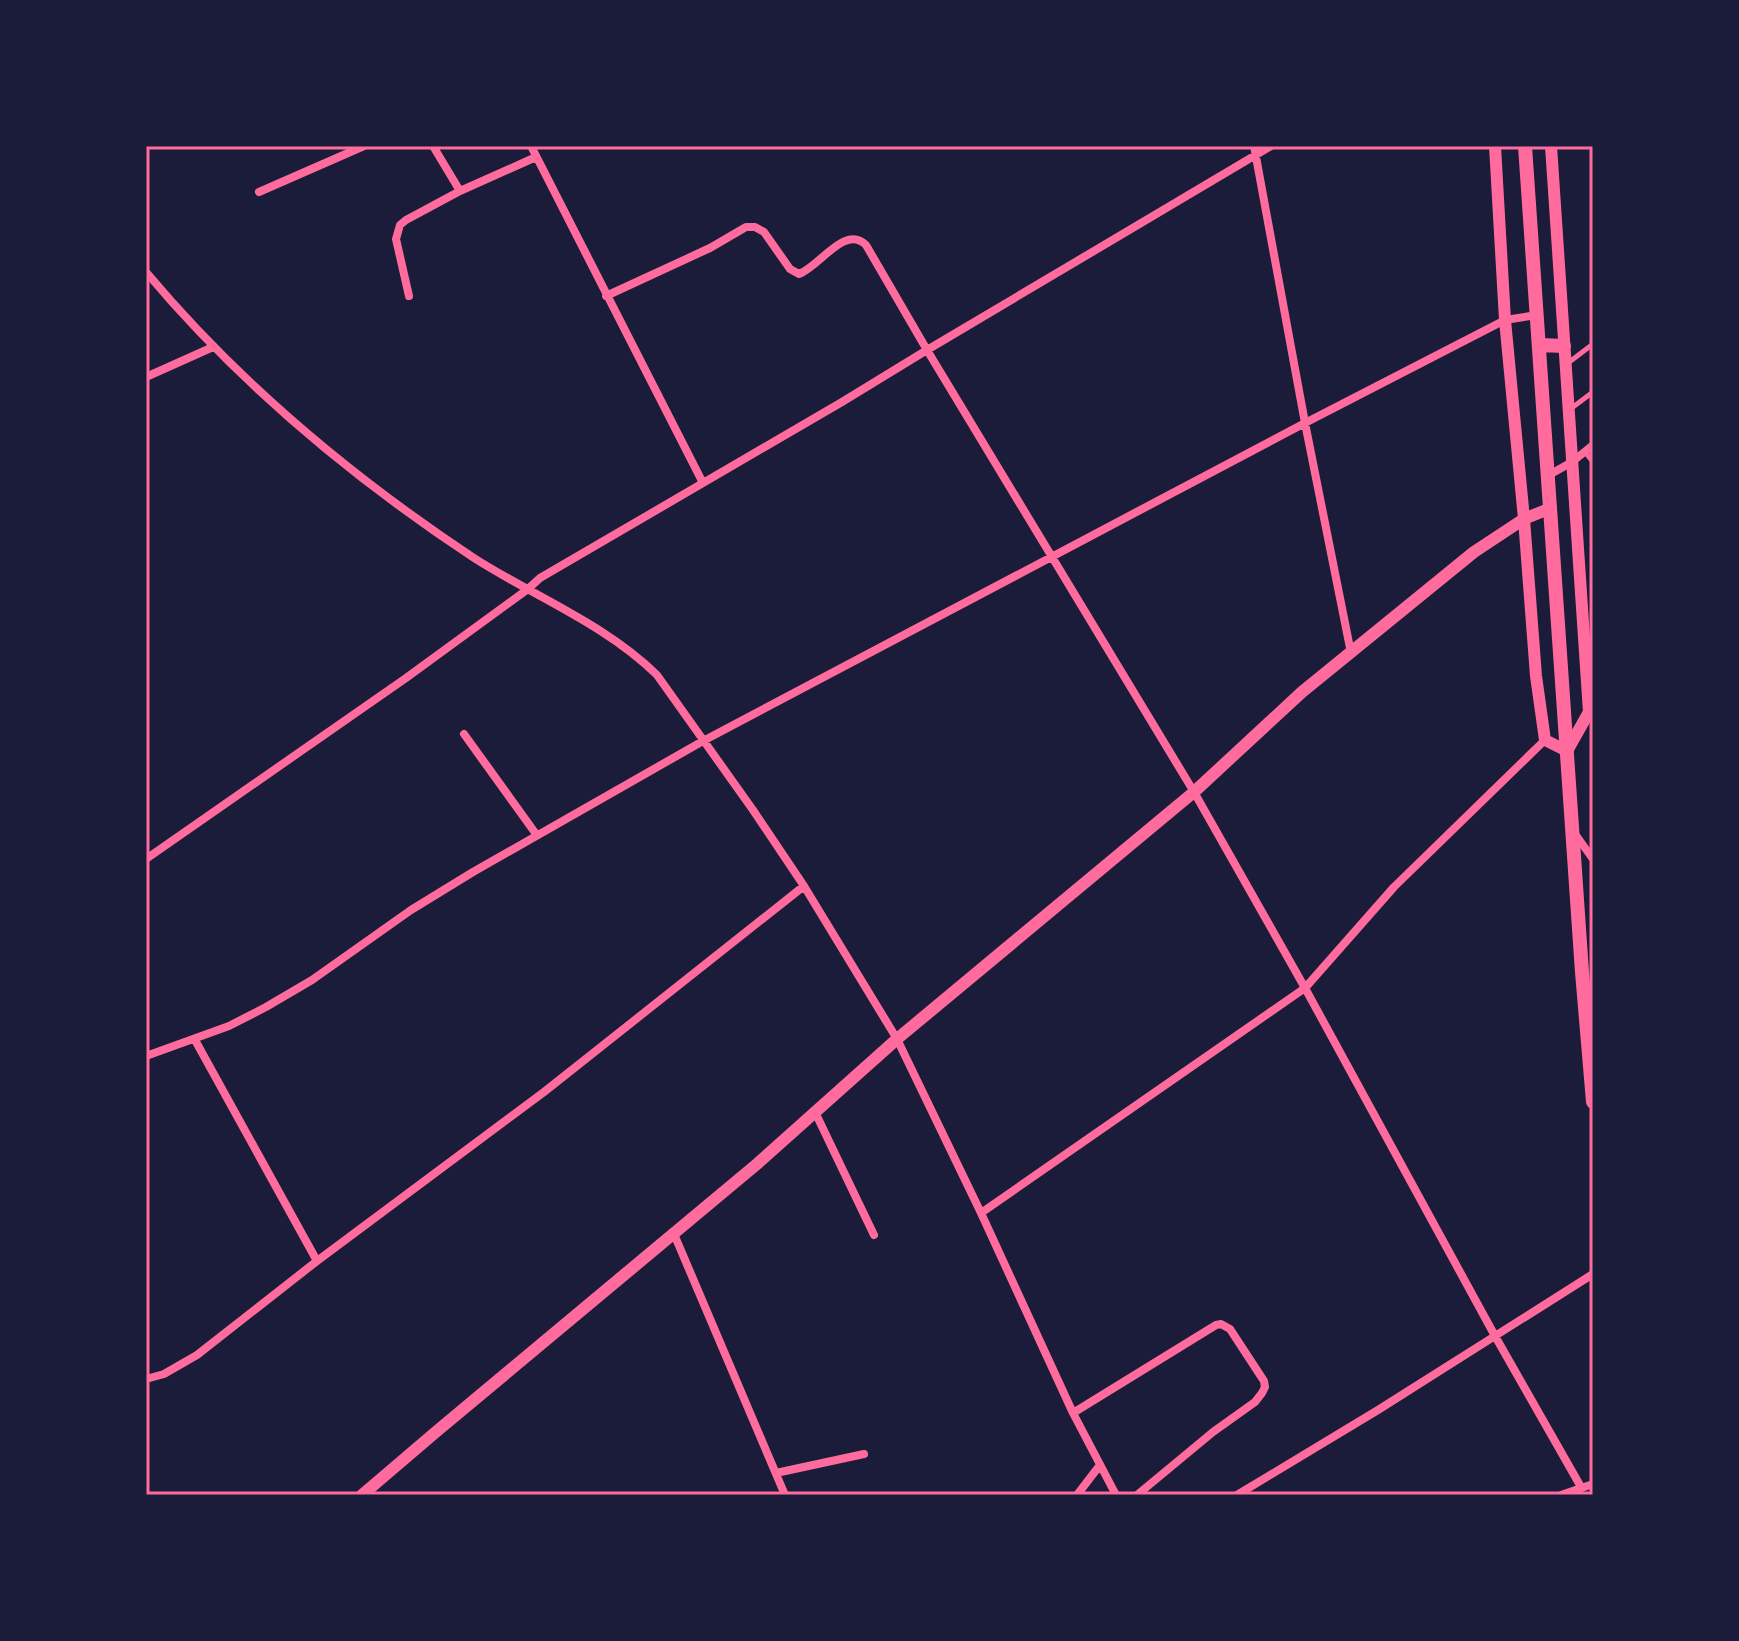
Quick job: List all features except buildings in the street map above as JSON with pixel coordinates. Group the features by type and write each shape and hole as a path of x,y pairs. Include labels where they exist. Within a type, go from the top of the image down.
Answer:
{"main road":[{"path":"1525,146 1593,1102"},
{"path":"1540,345 1564,346"}],"street":[{"path":"259,192 364,146"},
{"path":"433,146 460,191"},
{"path":"531,146 703,483"},
{"path":"146,859 406,678 540,578 842,402 1255,151 1271,146"},
{"path":"1495,146 1505,320 1536,676 1545,740"},
{"path":"1545,740 1567,751 1591,715 1551,146"},
{"path":"1255,151 1351,653"},
{"path":"409,296 396,239 400,225 460,191 536,157"},
{"path":"606,296 710,248 746,227 755,227 764,232 790,269 799,274 809,270 846,240 855,238 866,245 1194,792 1581,1487"},
{"path":"146,272 213,347 361,478 503,577 619,642 657,675 804,886 897,1039 1073,1413 1116,1495"},
{"path":"146,1056 229,1026 312,980 411,910 536,834 703,741 1505,320 1538,315"},
{"path":"146,377 213,347"},
{"path":"1549,475 1593,445"},
{"path":"362,1495 757,1164 897,1039 1194,792 1302,692 1474,552 1524,519 1551,508"},
{"path":"464,734 536,834"},
{"path":"981,1213 1305,988 1394,887 1545,740"},
{"path":"1574,832 1593,859"},
{"path":"146,1379 164,1374 190,1360 544,1092 804,886"},
{"path":"195,1040 317,1261"},
{"path":"815,1112 874,1235"},
{"path":"674,1234 785,1495"},
{"path":"1237,1495 1593,1274"},
{"path":"1073,1413 1216,1325 1230,1329 1264,1381 1262,1393 1137,1495"},
{"path":"776,1473 864,1454"},
{"path":"1077,1495 1100,1465"},
{"path":"1561,1495 1593,1484"}],"lane":[{"path":"1565,365 1593,344"},
{"path":"1568,410 1593,392"},
{"path":"1585,452 1593,462"}]}
